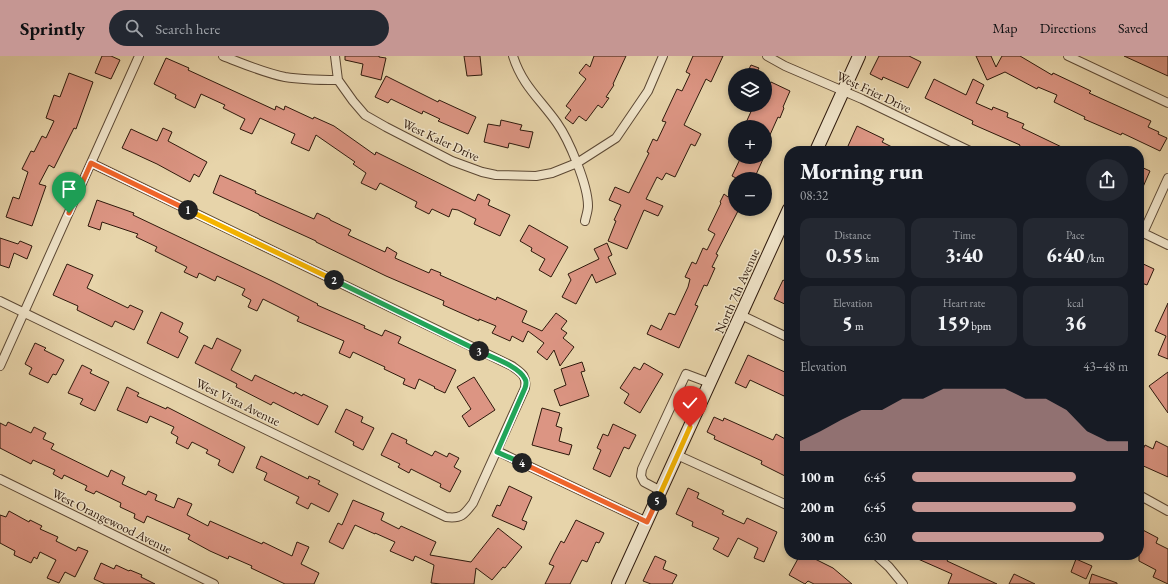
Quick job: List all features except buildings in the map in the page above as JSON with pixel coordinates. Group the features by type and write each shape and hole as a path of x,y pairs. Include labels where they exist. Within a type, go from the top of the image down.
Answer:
{"main road":[{"path":"818,146 859,56"},
{"name":"North 7th Avenue","path":"618,584 784,221"}],"street":[{"path":"0,366 140,56"},
{"path":"223,56 262,71 286,77 312,80 338,80 335,56"},
{"path":"513,56 522,79 557,123 577,163 587,194 588,207 585,221"},
{"name":"West Kaler Drive","path":"338,80 365,115 464,166 496,175 536,176 552,173 577,163 616,138 648,91 663,56"},
{"name":"West Frier Drive","path":"767,56 785,66 843,90 960,146"},
{"path":"1068,56 1168,103"},
{"path":"91,163 512,366 524,377 526,381 525,388 497,452 647,522"},
{"path":"1144,226 1168,178"},
{"path":"1144,233 1168,245"},
{"name":"West Vista Avenue","path":"0,301 446,517 457,518 466,514 473,503 497,452"},
{"path":"741,315 784,336"},
{"path":"661,491 644,482 641,476 642,469 648,455 686,374 710,383"},
{"path":"677,455 784,504"},
{"name":"West Orangewood Avenue","path":"0,479 214,584"},
{"path":"1144,498 1168,511"},
{"path":"881,560 903,584"}],"route":[{"path":"69,213 91,163 512,366 524,377 526,381 525,388 497,452 647,522 690,427"}]}
